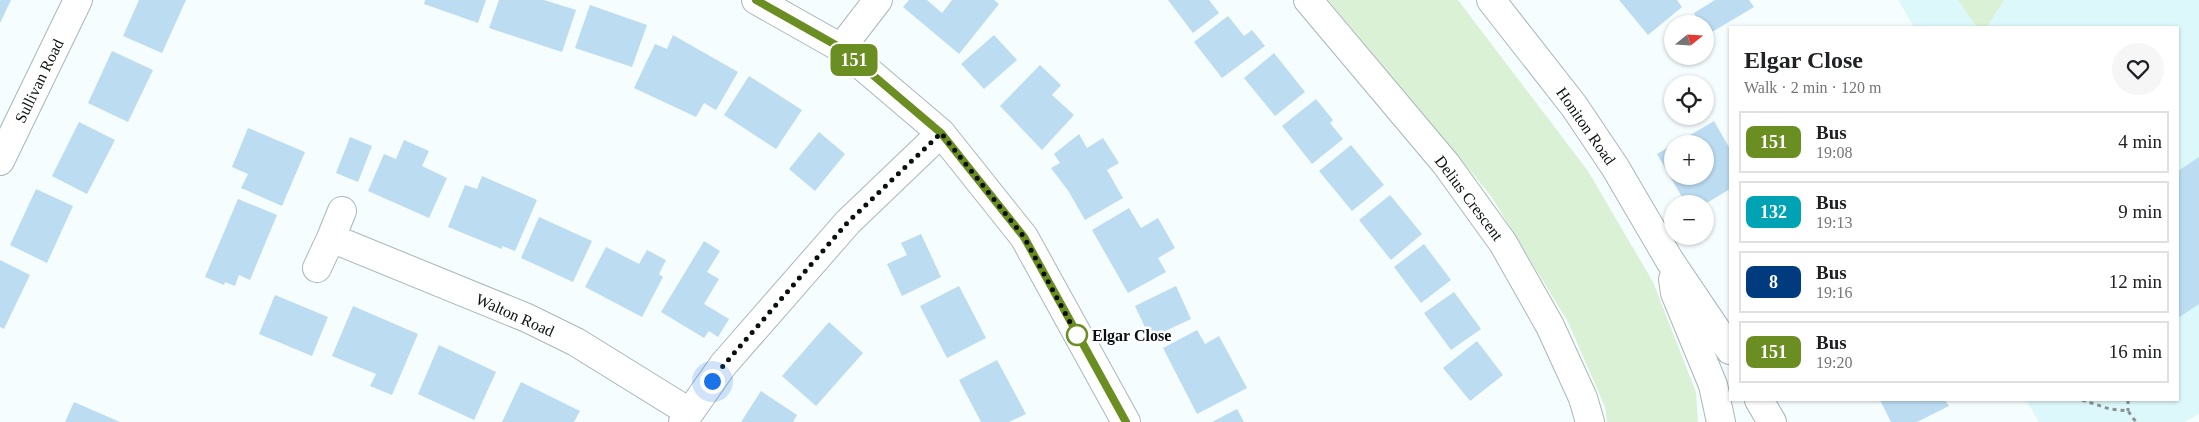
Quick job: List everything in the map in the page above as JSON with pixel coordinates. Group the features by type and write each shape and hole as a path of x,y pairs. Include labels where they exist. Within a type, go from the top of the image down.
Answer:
{"street":[{"name":"Sullivan Road","path":"0,161 78,0"},
{"path":"756,0 841,48 941,133 1024,237 1126,422"},
{"path":"841,48 878,0"},
{"name":"Delius Crescent","path":"1308,0 1446,164 1503,242 1550,326 1583,398 1590,422"},
{"name":"Honiton Road","path":"1491,0 1574,106 1615,167 1670,261 1729,349"},
{"path":"686,417 723,366 848,222 941,133"},
{"path":"317,268 342,211"},
{"name":"Walton Road","path":"331,238 543,326 576,342 686,417"},
{"name":"Honiton Road","path":"1670,261 1675,294 1713,385 1721,422"},
{"path":"1760,401 1772,422"}],"path":[{"path":"2085,401 2110,409 2128,412"},
{"path":"2128,401 2128,412 2136,422"}],"shaded area":[{"path":"1898,0 2199,0 2199,414 2184,422 2039,422 2027,401 2179,401 2179,26 1913,26"}],"green space":[{"path":"1328,0 1458,0 1588,171 1653,282 1696,392 1698,422 1607,422 1605,407 1568,322 1491,196"},
{"path":"1958,0 2004,0 1987,26 1976,26"}],"building":[{"path":"0,0 11,0 0,23"},
{"path":"139,0 186,0 162,53 123,36"},
{"path":"425,0 486,0 478,23 424,4"},
{"path":"499,0 544,0 576,10 562,52 489,28"},
{"path":"909,0 927,0 942,13 952,0 994,0 999,4 959,54 903,7"},
{"path":"1168,0 1209,0 1219,13 1193,33"},
{"path":"1619,0 1677,0 1682,7 1672,15 1664,15 1664,22 1648,35"},
{"path":"1715,0 1749,0 1754,7 1714,31 1714,15 1695,15 1694,13"},
{"path":"590,5 647,25 632,67 575,48"},
{"path":"1228,16 1244,36 1252,30 1265,46 1222,78 1194,42"},
{"path":"673,35 738,72 716,110 704,103 696,117 634,88 655,44 667,49"},
{"path":"994,35 1017,60 984,89 961,64"},
{"path":"112,51 153,70 128,122 88,103"},
{"path":"1274,53 1305,92 1275,116 1244,78"},
{"path":"1040,65 1061,85 1052,95 1074,115 1042,150 1000,106"},
{"path":"749,76 802,110 776,149 724,115"},
{"path":"1316,99 1333,120 1330,123 1343,139 1312,164 1282,126"},
{"path":"1714,121 1729,147 1729,190 1714,199 1714,195 1681,195 1675,185 1714,185 1714,135 1690,135 1707,125 1714,125"},
{"path":"79,122 115,140 87,194 52,176"},
{"path":"248,128 305,152 282,206 241,188 248,174 232,167"},
{"path":"819,132 845,154 815,191 789,169"},
{"path":"1079,134 1087,148 1103,138 1119,163 1107,170 1123,198 1085,220 1069,192 1051,168 1060,163 1054,154"},
{"path":"350,137 372,146 358,182 336,173"},
{"path":"404,140 429,151 422,166 447,178 429,218 368,191 384,154 396,159"},
{"path":"1351,145 1384,185 1352,211 1319,171"},
{"path":"1664,150 1664,166 1657,154"},
{"path":"2199,157 2199,304 2179,317 2179,170"},
{"path":"482,176 537,200 515,251 502,246 502,249 448,227 465,185 477,189"},
{"path":"36,189 73,206 47,263 10,245"},
{"path":"1390,195 1422,234 1391,260 1359,220"},
{"path":"238,199 277,215 250,280 239,275 235,286 225,282 224,285 205,277"},
{"path":"1129,208 1141,228 1158,218 1175,248 1158,258 1166,272 1128,293 1092,230"},
{"path":"539,217 592,241 573,282 521,258"},
{"path":"921,234 941,277 902,296 887,264 907,255 901,243"},
{"path":"704,241 720,251 707,272 719,279 704,304 729,319 718,337 709,331 704,338 661,312"},
{"path":"1424,244 1451,280 1421,303 1394,267"},
{"path":"606,247 639,264 647,250 666,260 659,274 663,277 642,317 585,287"},
{"path":"0,260 30,275 4,329 0,327"},
{"path":"959,286 986,338 947,358 920,306"},
{"path":"1176,286 1191,319 1150,338 1135,306"},
{"path":"1454,292 1481,329 1451,350 1424,313"},
{"path":"275,295 328,317 312,356 259,334"},
{"path":"353,306 418,334 392,395 370,386 376,374 332,356"},
{"path":"829,322 863,353 816,406 782,376"},
{"path":"1197,330 1205,344 1219,336 1247,388 1197,414 1163,348"},
{"path":"1477,341 1503,375 1470,401 1443,368"},
{"path":"439,345 496,372 474,420 418,394"},
{"path":"997,360 1026,414 1009,422 981,422 959,380"},
{"path":"521,382 580,411 574,422 502,422"},
{"path":"761,391 797,415 793,422 741,422"},
{"path":"1880,401 1946,401 1949,406 1917,422 1891,422"},
{"path":"74,402 120,422 65,422"},
{"path":"1237,409 1244,422 1212,422"}],"bus line":[{"name":"151","path":"756,0 841,48 941,133 1024,237 1126,422"}],"place":[{"name":"Elgar Close","path":"1077,335"}],"route":[{"path":"712,381 848,222 941,133 1024,237 1077,335"}]}
